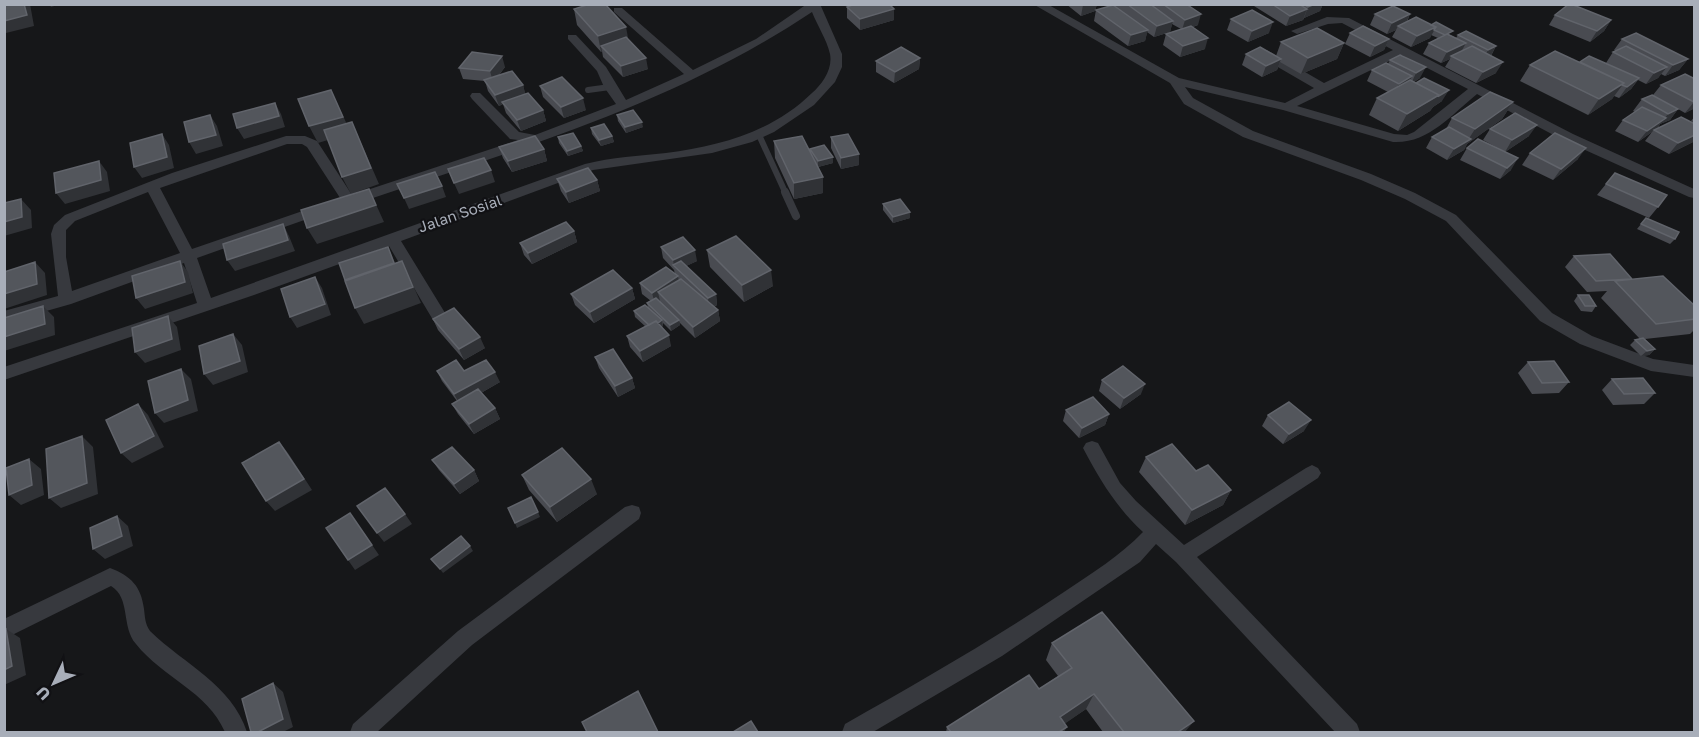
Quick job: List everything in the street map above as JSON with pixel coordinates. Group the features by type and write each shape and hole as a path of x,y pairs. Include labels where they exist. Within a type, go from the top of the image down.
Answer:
{"street":[{"path":"1038,4 1174,81 1286,107 1386,136 1408,139 1419,135 1476,89"},
{"path":"4,317 66,300 293,218 538,138 624,106 693,76 760,41 814,5"},
{"name":"Jalan Sosial","path":"4,374 392,239 594,165 698,153 759,135 812,101 830,81 833,74 837,60 836,54 814,5"},
{"path":"1321,9 1360,27 1568,137 1694,193"},
{"path":"618,10 693,76"},
{"path":"1298,31 1337,18"},
{"path":"572,37 602,70 610,87 624,106"},
{"path":"1286,107 1402,50"},
{"path":"1263,53 1323,88"},
{"path":"1174,81 1188,100 1238,129 1366,177 1410,196 1451,218 1546,317 1586,340 1651,365 1695,371"},
{"path":"476,96 515,136 523,139 538,138"},
{"path":"66,300 59,257 58,234 62,223 92,208 152,186 295,138 312,144 349,201"},
{"path":"152,186 189,257 205,304"},
{"path":"392,239 442,321"},
{"path":"1092,448 1114,488 1129,507 1183,556 1349,732"},
{"path":"1183,556 1312,473"},
{"path":"361,732 465,638 632,513"},
{"path":"853,732 1005,643 1133,556 1155,532"},
{"path":"4,630 110,577 126,585 135,605 136,622 141,636 174,666 200,682 220,701 236,732"}],"lane":[{"path":"588,90 610,87"},
{"path":"759,135 796,216"}],"building":[{"path":"4,4 24,4 27,15 4,21"},
{"path":"590,4 605,4 626,27 598,36 574,9"},
{"path":"855,4 889,4 894,9 860,19 847,7"},
{"path":"1127,4 1150,4 1173,21 1157,26"},
{"path":"1163,4 1186,4 1201,14 1185,20"},
{"path":"1272,4 1299,4 1307,9 1290,16"},
{"path":"1569,4 1611,20 1597,31 1555,15"},
{"path":"1113,5 1148,30 1131,35 1096,10"},
{"path":"1393,6 1410,14 1392,23 1375,14"},
{"path":"1252,10 1273,22 1252,31 1231,19"},
{"path":"1416,17 1436,27 1417,36 1398,26"},
{"path":"1436,22 1453,31 1445,35 1434,30 1436,27 1431,25"},
{"path":"1191,26 1208,38 1183,46 1166,34"},
{"path":"1363,26 1389,39 1375,46 1350,33"},
{"path":"1317,28 1344,43 1308,58 1281,42"},
{"path":"1466,31 1496,46 1488,50 1458,35"},
{"path":"1636,33 1688,59 1673,65 1622,39"},
{"path":"1447,34 1466,43 1447,52 1429,43"},
{"path":"626,37 646,58 621,66 601,46"},
{"path":"1472,46 1503,62 1483,72 1451,56"},
{"path":"1626,46 1667,67 1654,73 1613,52"},
{"path":"901,47 920,58 895,72 876,61"},
{"path":"1260,47 1281,59 1266,66 1246,54"},
{"path":"1555,51 1624,83 1599,99 1530,65"},
{"path":"472,52 502,56 490,71 459,68"},
{"path":"1400,55 1426,67 1416,73 1390,60"},
{"path":"1589,56 1639,78 1627,87 1622,85 1624,83 1580,62"},
{"path":"1386,63 1412,76 1399,84 1372,70"},
{"path":"512,71 523,85 495,95 484,80"},
{"path":"1685,74 1695,79 1694,102 1661,85"},
{"path":"562,77 583,98 561,107 540,86"},
{"path":"1424,78 1449,90 1439,96 1416,83"},
{"path":"1410,80 1439,95 1407,114 1377,98"},
{"path":"331,90 343,117 309,126 298,99"},
{"path":"1490,92 1513,102 1475,129 1452,118"},
{"path":"528,93 543,110 517,120 502,102"},
{"path":"1652,95 1678,109 1668,114 1642,99"},
{"path":"275,103 279,116 237,128 233,114"},
{"path":"1642,107 1666,118 1647,131 1623,120"},
{"path":"633,110 642,122 625,127 617,115"},
{"path":"1515,113 1537,125 1512,140 1490,129"},
{"path":"210,115 216,135 189,142 184,122"},
{"path":"1681,117 1695,124 1695,135 1678,143 1654,130"},
{"path":"352,122 371,168 342,177 324,130"},
{"path":"604,124 612,136 599,140 591,128"},
{"path":"1449,127 1471,139 1454,149 1432,137"},
{"path":"573,133 581,146 567,151 558,137"},
{"path":"1555,133 1586,148 1561,169 1530,153"},
{"path":"162,134 167,157 134,167 130,143"},
{"path":"848,134 859,154 841,158 831,137"},
{"path":"535,136 544,149 508,161 499,147"},
{"path":"802,136 823,177 794,183 774,141"},
{"path":"1478,139 1518,158 1507,168 1467,148"},
{"path":"824,145 833,157 818,161 810,149"},
{"path":"484,158 491,170 454,183 448,169"},
{"path":"99,161 101,180 56,193 54,173"},
{"path":"588,168 597,180 566,192 557,179"},
{"path":"435,172 442,186 404,198 397,184"},
{"path":"1615,173 1667,195 1658,207 1606,184"},
{"path":"369,189 376,205 307,228 301,210"},
{"path":"21,199 22,217 4,222 4,203"},
{"path":"900,199 910,212 893,217 883,204"},
{"path":"1646,218 1679,232 1675,239 1641,224"},
{"path":"566,222 574,231 528,253 520,243"},
{"path":"283,224 288,240 227,260 223,244"},
{"path":"736,236 771,270 742,285 707,250"},
{"path":"683,237 695,250 673,260 661,247"},
{"path":"388,247 394,263 345,280 339,263"},
{"path":"1610,254 1632,279 1596,281 1574,256"},
{"path":"180,261 185,282 136,298 132,276"},
{"path":"402,261 413,287 355,308 345,281"},
{"path":"681,261 716,294 708,298 673,265"},
{"path":"35,262 37,284 4,294 4,272"},
{"path":"666,267 678,276 652,293 640,283"},
{"path":"613,270 632,288 590,312 571,294"},
{"path":"1663,276 1695,306 1695,319 1656,324 1615,281"},
{"path":"315,277 325,304 290,317 281,289"},
{"path":"681,279 718,310 693,327 658,292"},
{"path":"1578,295 1589,295 1596,306 1585,306"},
{"path":"656,298 679,320 670,325 647,303"},
{"path":"645,305 662,320 649,325 634,311"},
{"path":"43,306 45,324 4,337 4,318"},
{"path":"454,308 480,337 459,349 433,319"},
{"path":"168,316 172,339 135,352 132,328"},
{"path":"656,321 669,335 640,351 627,336"},
{"path":"233,334 240,361 204,374 199,346"},
{"path":"1643,338 1655,349 1647,351 1635,340"},
{"path":"613,349 632,378 615,386 595,357"},
{"path":"456,360 464,371 486,360 495,372 454,394 437,371"},
{"path":"1554,361 1569,382 1542,383 1528,362"},
{"path":"1123,366 1145,384 1124,398 1102,380"},
{"path":"181,369 188,400 155,413 148,381"},
{"path":"1643,378 1655,393 1624,394 1612,379"},
{"path":"478,389 495,408 469,424 452,404"},
{"path":"1093,397 1109,414 1082,428 1066,410"},
{"path":"1289,402 1311,420 1289,434 1268,415"},
{"path":"138,404 154,436 121,453 106,420"},
{"path":"82,436 87,483 49,498 46,449"},
{"path":"279,442 304,479 266,501 242,463"},
{"path":"1172,444 1196,471 1208,465 1231,490 1192,510 1146,457"},
{"path":"452,447 474,470 454,484 432,460"},
{"path":"562,448 591,479 550,507 522,475"},
{"path":"29,459 32,485 9,495 6,468"},
{"path":"385,488 405,514 377,533 357,506"},
{"path":"531,497 538,512 515,523 508,508"},
{"path":"350,513 372,545 348,560 326,528"},
{"path":"117,516 122,536 93,549 90,528"},
{"path":"461,536 470,546 440,569 431,559"},
{"path":"1102,612 1194,721 1178,732 1124,732 1094,694 1060,717 1067,727 1059,732 951,732 947,727 1029,675 1039,689 1072,668 1052,643"},
{"path":"6,629 12,666 4,670 4,630"},
{"path":"273,683 283,719 258,732 251,732 242,699"},
{"path":"638,691 658,732 587,732 582,722"},
{"path":"751,721 758,732 733,732"}]}
